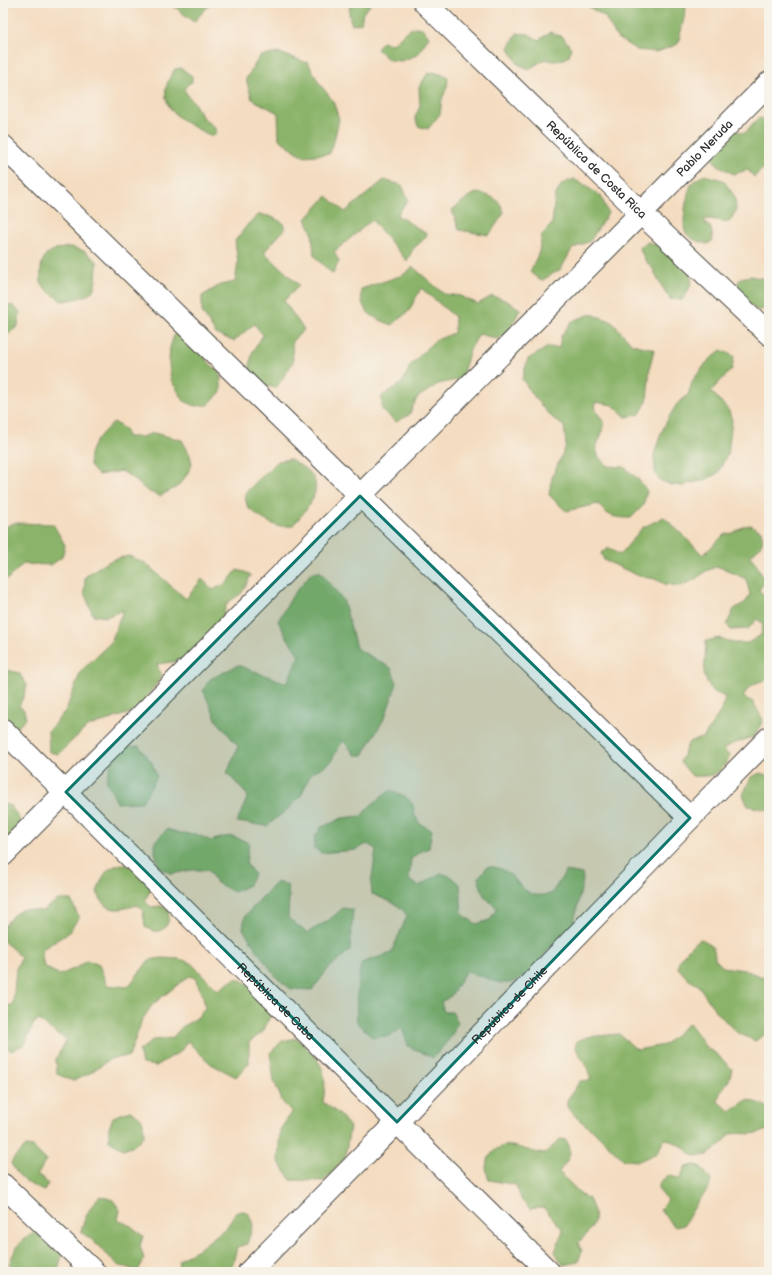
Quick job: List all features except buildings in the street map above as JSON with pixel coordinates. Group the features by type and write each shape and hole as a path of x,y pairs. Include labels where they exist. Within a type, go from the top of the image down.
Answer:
{"street":[{"name":"República de Costa Rica","path":"425,3 641,213 769,334"},
{"name":"Pablo Neruda","path":"3,855 769,83"},
{"path":"3,146 690,818"},
{"name":"República de Cuba","path":"3,730 549,1272"},
{"name":"República de Chile","path":"249,1272 397,1122 769,738"},
{"path":"3,1185 94,1272"}],"highlighted area":[{"path":"360,496 690,818 397,1122 66,792"}],"green space":[{"path":"171,3 211,3 194,22"},
{"path":"350,3 372,3 363,13 361,23 352,25 349,15"},
{"path":"583,3 684,3 686,9 678,44 657,52 637,50 617,38 605,17"},
{"path":"415,27 422,28 429,37 417,55 401,61 389,60 377,49 382,42 393,44 405,32"},
{"path":"550,32 563,37 571,48 569,56 557,61 545,59 529,69 518,64 509,48 517,33 528,34 539,40"},
{"path":"279,53 308,63 319,83 333,101 339,119 333,145 329,154 303,156 279,139 278,113 252,99 246,79 260,56"},
{"path":"181,68 192,76 192,82 184,89 203,118 214,127 217,132 212,136 180,118 172,111 167,103 166,93 168,82 175,69"},
{"path":"434,72 448,77 447,87 442,99 440,114 428,129 418,126 415,117 420,106 419,87 428,73"},
{"path":"759,118 769,119 769,165 768,164 754,177 748,170 733,174 718,165 708,155 732,130 745,133"},
{"path":"704,175 723,180 735,197 736,211 729,222 710,219 703,220 711,228 713,240 708,244 689,237 684,227 689,191 693,182"},
{"path":"574,179 601,196 608,213 590,241 572,249 561,269 541,281 530,272 539,252 542,235 552,224 555,196 562,184"},
{"path":"384,180 402,185 408,200 397,215 427,234 425,238 413,249 407,261 372,220 334,252 339,261 333,274 314,255 312,232 306,219 327,196 345,212"},
{"path":"476,193 494,198 500,204 504,213 489,235 459,230 452,210 468,197"},
{"path":"260,214 272,217 283,223 285,229 264,252 299,285 284,301 304,330 292,341 293,362 276,388 263,385 249,373 252,353 263,335 254,324 234,341 216,334 202,312 202,296 220,285 235,282 238,262 235,241 248,224"},
{"path":"648,242 674,255 689,271 691,283 682,300 670,299 653,269 645,260 639,247"},
{"path":"71,247 84,251 97,261 96,281 92,292 87,295 62,301 48,291 41,283 42,263 44,258 50,252"},
{"path":"413,267 444,294 460,296 478,304 492,296 505,300 520,309 509,332 498,339 479,334 470,350 461,379 438,384 417,398 409,415 396,422 382,410 382,396 402,383 410,366 434,341 454,333 455,317 421,288 409,311 392,325 373,316 365,309 361,297 361,289 403,275"},
{"path":"750,276 766,279 769,287 765,308 758,311 737,295 736,286 741,278"},
{"path":"3,304 13,306 20,312 18,326 6,336 3,336"},
{"path":"591,314 611,321 632,344 654,349 650,366 647,401 640,414 626,417 613,405 595,402 596,411 604,422 601,436 596,447 598,456 608,466 624,467 638,479 647,491 643,506 631,518 612,516 605,512 598,504 566,511 549,495 552,477 566,446 564,426 546,411 522,379 528,359 548,347 559,348 561,336 572,321"},
{"path":"187,323 198,350 220,373 221,392 208,405 195,406 184,401 171,380 169,363 170,348 174,335"},
{"path":"721,350 734,356 732,369 711,391 729,411 732,420 728,453 718,473 703,481 689,483 683,486 671,485 659,480 655,472 654,455 661,433 677,404 688,395 693,380 707,362"},
{"path":"114,422 126,430 127,437 141,437 154,433 182,440 190,455 192,464 186,476 177,487 160,496 147,491 122,471 98,475 92,469 89,459 93,447 96,441"},
{"path":"290,459 309,472 314,479 316,486 315,493 307,508 292,526 277,526 263,519 248,508 245,498 247,491 278,461"},
{"path":"664,517 703,555 725,534 733,533 744,526 751,525 761,531 762,536 761,545 750,556 755,562 765,581 759,590 769,600 769,679 760,681 753,685 743,697 753,702 763,720 755,736 723,749 730,756 719,771 715,774 706,776 692,776 680,762 689,742 704,737 722,709 725,697 712,691 704,676 706,641 720,638 733,643 748,643 761,635 763,624 757,619 748,629 731,630 727,624 734,609 746,602 750,594 746,579 723,568 716,567 706,571 696,579 681,586 665,584 655,579 639,576 604,560 601,553 609,548 620,555 642,528"},
{"path":"12,523 53,524 65,545 62,557 51,565 23,564 8,579 3,579 3,529"},
{"path":"129,556 145,563 186,599 202,579 213,590 227,583 237,570 251,575 242,593 227,603 214,642 188,660 157,664 161,677 142,704 133,712 87,727 58,754 49,752 48,731 66,710 81,671 111,642 123,610 106,617 93,615 84,592 85,577 106,563"},
{"path":"312,572 321,572 344,602 356,648 391,668 397,683 385,717 363,755 355,755 343,740 330,763 311,773 301,796 267,826 237,822 248,796 227,773 238,746 217,721 203,690 210,679 238,665 287,683 299,655 278,621 293,595"},
{"path":"7,670 19,673 27,685 19,706 24,710 26,719 17,728 8,720 5,704 3,703 3,677"},
{"path":"139,746 152,763 157,777 142,802 117,803 106,780 112,762 125,747"},
{"path":"760,773 769,776 769,810 748,806 743,795 751,777"},
{"path":"391,790 406,797 413,805 414,814 420,824 432,830 429,848 420,852 411,859 409,880 419,886 441,873 452,877 460,884 462,914 476,924 490,920 497,908 484,896 478,878 487,867 496,867 503,870 523,888 538,895 551,894 566,871 582,874 583,880 575,918 569,931 561,934 530,972 511,983 500,983 465,972 451,996 441,1002 444,1012 452,1012 458,1022 451,1037 433,1058 408,1046 402,1028 390,1036 372,1037 357,1022 358,985 361,963 391,953 407,916 396,905 372,894 371,884 376,849 367,844 356,850 321,853 314,848 315,837 321,827 342,818 361,816 371,805"},
{"path":"3,804 11,806 22,824 3,847"},
{"path":"167,829 180,833 196,834 211,841 230,836 249,843 246,863 254,874 249,885 234,892 217,883 208,870 192,870 172,874 160,868 155,853 155,841"},
{"path":"122,864 138,867 151,888 145,901 151,907 160,906 167,908 169,920 162,930 154,931 145,927 143,909 137,905 113,909 104,904 100,899 97,892 105,874 111,868"},
{"path":"276,882 287,885 289,897 288,918 307,933 329,920 343,908 353,910 350,950 329,968 312,990 291,989 277,978 243,929 245,916"},
{"path":"58,900 71,900 79,918 68,933 41,950 44,967 60,975 78,967 87,960 99,965 107,985 128,987 149,960 162,958 180,959 191,963 218,990 236,978 247,983 266,997 271,1014 263,1032 249,1042 249,1063 236,1077 211,1064 187,1041 181,1051 156,1066 142,1064 139,1051 153,1040 172,1038 183,1026 197,1018 205,1008 203,996 195,978 189,976 153,1004 142,1020 129,1056 110,1059 90,1073 73,1081 57,1074 56,1059 67,1039 57,1034 39,1020 34,1023 25,1044 11,1051 3,1043 3,1006 13,1005 16,969 21,958 3,941 3,928 13,915 23,909 42,911"},
{"path":"701,939 712,946 715,959 723,967 744,970 769,979 769,1029 767,1033 755,1041 736,1032 715,1010 698,985 689,980 678,968 679,960 692,945"},
{"path":"689,1023 705,1047 718,1055 732,1069 729,1080 720,1093 718,1102 730,1111 747,1100 762,1104 769,1109 769,1129 754,1134 730,1134 721,1145 708,1155 694,1156 680,1145 667,1139 664,1140 657,1153 639,1161 624,1160 597,1134 577,1118 567,1107 567,1100 580,1081 591,1080 587,1067 575,1047 577,1041 587,1037 619,1034 637,1050 664,1045"},
{"path":"297,1038 312,1053 321,1066 325,1081 323,1102 340,1115 350,1127 345,1158 324,1181 291,1180 278,1161 280,1130 292,1112 283,1103 274,1081 270,1053 282,1041"},
{"path":"130,1111 138,1115 142,1120 144,1135 135,1145 123,1149 109,1141 109,1128 113,1117"},
{"path":"560,1139 566,1140 569,1145 570,1153 559,1172 583,1196 589,1199 594,1213 591,1228 578,1243 582,1251 578,1262 563,1265 555,1252 563,1230 543,1207 530,1209 522,1201 516,1185 489,1180 486,1168 490,1156 495,1150 502,1147 516,1147 545,1154"},
{"path":"26,1146 33,1147 46,1160 37,1176 43,1178 48,1184 44,1191 24,1180 17,1173 11,1163"},
{"path":"694,1165 700,1166 711,1180 709,1188 697,1203 684,1225 675,1227 660,1210 667,1200 658,1189 660,1182 669,1175 680,1179 685,1167"},
{"path":"100,1196 113,1200 120,1210 118,1220 131,1226 143,1236 140,1246 144,1259 138,1271 118,1265 92,1240 81,1232 88,1212"},
{"path":"242,1211 248,1212 253,1225 247,1244 237,1247 233,1263 228,1272 178,1272 179,1260 200,1248 227,1227 235,1213"},
{"path":"39,1232 62,1255 57,1272 16,1272 9,1264 17,1248 27,1237"}]}
